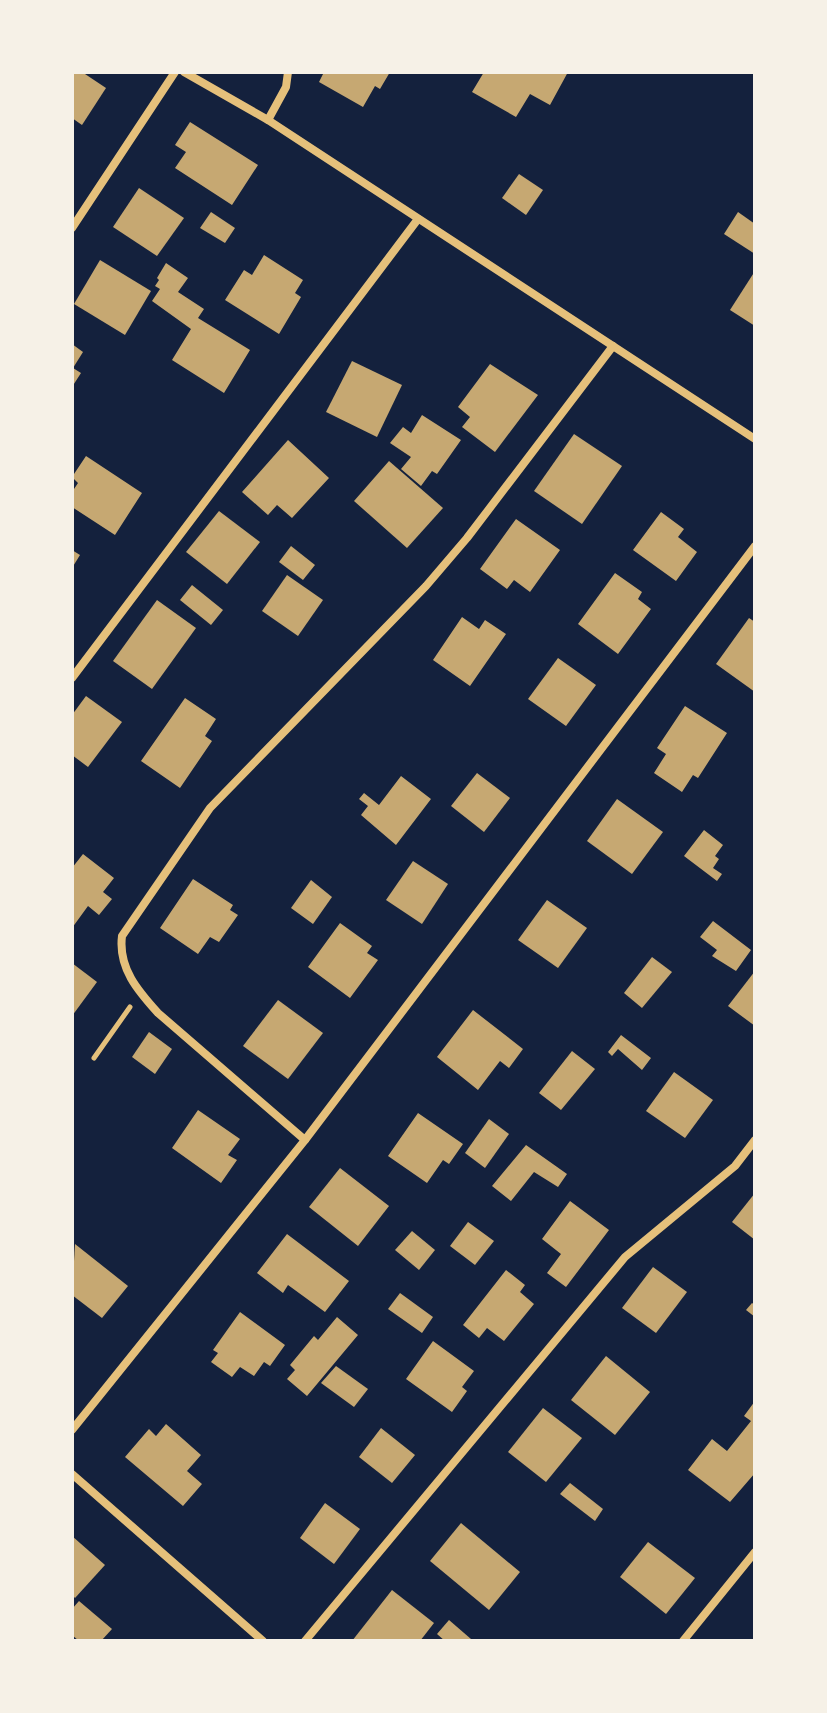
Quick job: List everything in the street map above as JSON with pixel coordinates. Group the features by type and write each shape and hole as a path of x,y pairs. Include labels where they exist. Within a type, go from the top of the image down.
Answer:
{"street":[{"path":"72,228 175,72"},
{"path":"184,72 268,120 755,439"},
{"path":"268,120 286,87 288,72"},
{"path":"72,678 418,219"},
{"path":"305,1140 158,1013 140,993 127,971 122,936 210,808 426,586 467,538 613,346"},
{"path":"72,1430 305,1140 755,546"},
{"path":"305,1641 625,1257 735,1166 755,1140"},
{"path":"72,1474 263,1641"},
{"path":"683,1641 755,1552"}],"path":[{"path":"94,1058 140,993"}],"building":[{"path":"72,72 82,72 106,88 82,125 72,118"},
{"path":"324,72 390,72 380,89 375,86 363,107 319,82"},
{"path":"484,72 568,72 550,105 530,94 516,117 472,92"},
{"path":"190,122 258,165 232,205 175,168 186,152 175,145"},
{"path":"519,174 543,190 526,215 502,198"},
{"path":"139,188 184,218 157,256 113,227"},
{"path":"211,212 235,228 225,243 200,228"},
{"path":"738,212 755,224 755,254 724,234"},
{"path":"264,255 303,280 295,293 301,297 279,334 225,300 244,270 252,275"},
{"path":"100,260 151,291 125,335 74,304"},
{"path":"166,263 188,278 178,292 204,309 198,318 250,350 224,393 172,360 191,329 152,301 160,289 155,286"},
{"path":"755,271 755,326 730,310"},
{"path":"72,344 83,352 73,368 81,373 72,387"},
{"path":"352,361 402,385 377,437 326,412"},
{"path":"490,364 538,395 495,452 462,427 470,417 458,407"},
{"path":"422,415 461,440 437,474 432,471 421,486 401,469 411,457 390,443 403,427 411,433"},
{"path":"574,434 622,466 582,524 534,491"},
{"path":"288,440 329,478 292,518 277,505 268,515 242,492"},
{"path":"86,456 142,493 115,535 72,507 72,492 78,483 72,477"},
{"path":"389,461 443,508 407,548 354,501"},
{"path":"219,511 260,542 227,584 186,552"},
{"path":"661,512 684,529 678,537 697,552 676,581 633,550"},
{"path":"516,519 560,550 530,592 514,580 507,589 480,569"},
{"path":"291,546 315,565 303,580 279,562"},
{"path":"72,550 80,555 72,568"},
{"path":"615,573 642,592 638,599 651,609 618,654 578,624"},
{"path":"287,575 323,600 298,636 262,611"},
{"path":"192,585 223,610 211,625 180,600"},
{"path":"157,600 196,628 152,689 113,661"},
{"path":"462,617 479,629 485,620 506,634 470,686 433,660"},
{"path":"749,618 755,622 755,692 716,664"},
{"path":"558,658 596,685 566,726 528,699"},
{"path":"86,696 122,722 88,767 72,755 72,715"},
{"path":"185,698 216,719 205,736 212,741 180,788 141,761"},
{"path":"685,706 727,733 698,778 693,775 682,792 654,773 666,754 657,748"},
{"path":"477,773 510,798 484,832 451,806"},
{"path":"401,776 431,799 396,845 361,815 368,806 359,799 364,793 379,805"},
{"path":"617,799 663,832 632,874 587,841"},
{"path":"704,830 723,845 715,856 719,859 713,868 722,874 717,881 684,856"},
{"path":"83,854 114,878 103,892 112,899 99,915 88,906 72,928 72,868"},
{"path":"413,861 448,884 422,924 386,900"},
{"path":"193,879 233,905 230,910 238,915 219,942 210,937 198,954 160,928"},
{"path":"311,880 332,897 313,924 291,908"},
{"path":"547,900 587,928 558,968 518,940"},
{"path":"713,921 751,950 736,971 712,956 717,950 700,937"},
{"path":"340,923 372,946 367,953 378,960 350,998 308,967"},
{"path":"652,957 672,972 642,1008 624,993"},
{"path":"72,963 97,982 72,1016"},
{"path":"755,971 755,1026 728,1006"},
{"path":"278,1000 323,1033 288,1079 243,1046"},
{"path":"473,1010 523,1049 509,1068 500,1061 478,1090 437,1057"},
{"path":"149,1032 172,1049 155,1074 132,1057"},
{"path":"621,1035 651,1058 642,1070 618,1049 612,1056 608,1052"},
{"path":"572,1051 595,1069 561,1110 539,1093"},
{"path":"674,1072 713,1100 685,1138 646,1111"},
{"path":"198,1110 240,1139 228,1155 237,1160 221,1183 172,1148"},
{"path":"418,1113 463,1144 449,1164 443,1160 427,1183 388,1156"},
{"path":"489,1119 509,1134 485,1168 465,1153"},
{"path":"526,1145 567,1174 558,1187 534,1172 511,1201 492,1186"},
{"path":"340,1168 389,1206 358,1246 309,1207"},
{"path":"755,1193 755,1240 732,1222"},
{"path":"570,1201 609,1230 566,1287 547,1273 561,1254 542,1239"},
{"path":"468,1222 494,1241 475,1265 450,1246"},
{"path":"412,1231 435,1250 419,1270 395,1250"},
{"path":"287,1234 349,1281 325,1312 288,1285 283,1293 257,1273"},
{"path":"75,1244 128,1286 102,1318 72,1295"},
{"path":"653,1267 687,1292 656,1333 622,1308"},
{"path":"506,1270 525,1285 520,1292 534,1304 504,1341 487,1328 479,1338 463,1325"},
{"path":"400,1293 433,1317 422,1333 388,1309"},
{"path":"752,1303 755,1305 755,1317 746,1310"},
{"path":"240,1312 285,1345 270,1366 264,1362 254,1376 240,1367 232,1377 211,1362 218,1353 213,1350"},
{"path":"337,1317 358,1335 307,1396 287,1379 295,1370 290,1365 314,1336 318,1340"},
{"path":"433,1341 474,1371 462,1387 467,1391 452,1412 406,1379"},
{"path":"606,1356 650,1392 615,1435 571,1400"},
{"path":"336,1366 368,1389 354,1407 321,1383"},
{"path":"755,1401 755,1473 730,1502 688,1470 712,1439 727,1451 751,1421 744,1416"},
{"path":"543,1408 582,1438 546,1482 508,1452"},
{"path":"166,1424 201,1455 187,1471 202,1484 183,1506 125,1457 149,1429 156,1436"},
{"path":"381,1428 415,1455 392,1483 359,1457"},
{"path":"570,1483 603,1509 595,1521 560,1494"},
{"path":"325,1503 360,1529 334,1564 300,1538"},
{"path":"461,1523 520,1572 489,1610 430,1561"},
{"path":"72,1536 105,1565 75,1598 72,1595"},
{"path":"648,1542 695,1578 666,1614 620,1577"},
{"path":"392,1590 434,1623 420,1641 352,1641"},
{"path":"79,1601 112,1629 101,1641 79,1641 72,1635 72,1609"},
{"path":"449,1620 471,1639 445,1641 437,1634"}]}
